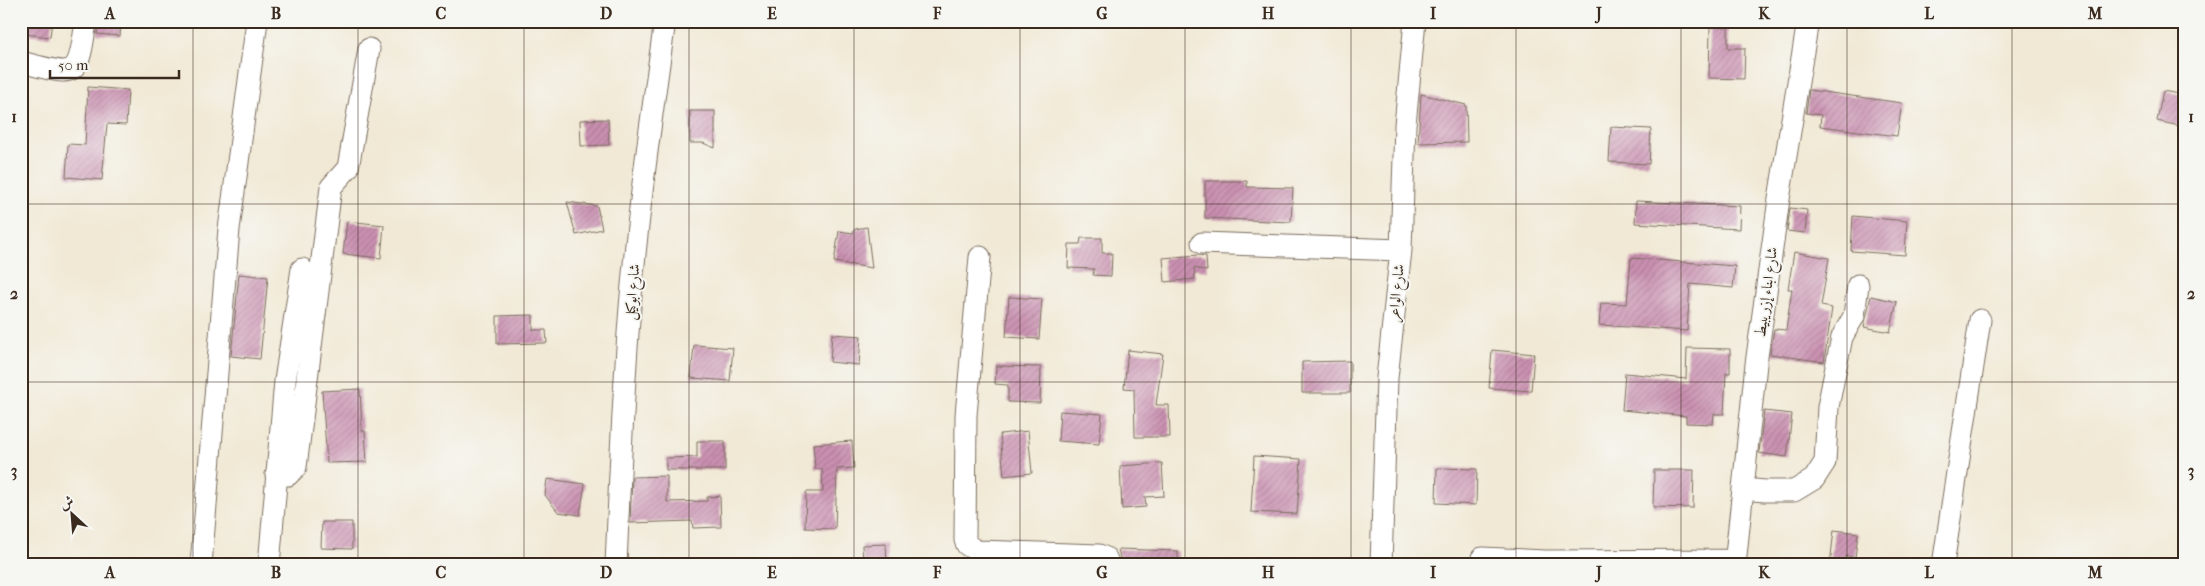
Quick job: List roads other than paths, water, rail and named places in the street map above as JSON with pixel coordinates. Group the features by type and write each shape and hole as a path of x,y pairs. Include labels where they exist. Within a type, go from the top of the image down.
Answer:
{"street":[{"path":"21,62 62,72 70,71 78,65 83,46 86,21"},
{"path":"201,565 229,229 257,21"},
{"name":"شارع ابوكيل","path":"616,565 624,384 631,294 643,177 666,21"},
{"name":"شارع الواعر","path":"1381,565 1387,378 1401,250 1405,125 1415,21"},
{"name":"شارع ابناء إزريبيط","path":"1735,562 1756,364 1778,208 1808,21"},
{"path":"276,475 288,475 296,467 330,187 348,168 369,49"},
{"path":"1202,243 1401,250"},
{"path":"980,257 966,415 964,527 967,545 978,551 1099,555 1106,558 1110,565"},
{"path":"269,565 285,381 302,269"},
{"path":"1743,488 1766,491 1794,491 1814,479 1825,462 1830,398 1842,337 1854,316 1858,286"},
{"path":"1943,565 1980,320"},
{"path":"1482,558 1563,561 1735,562"}]}
